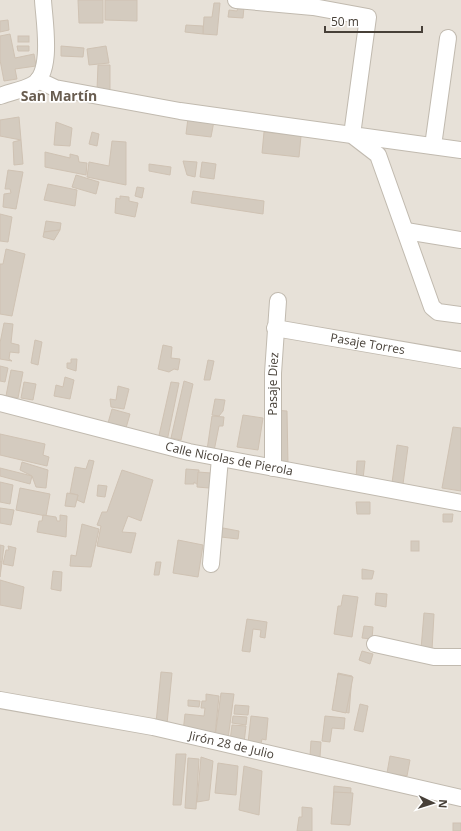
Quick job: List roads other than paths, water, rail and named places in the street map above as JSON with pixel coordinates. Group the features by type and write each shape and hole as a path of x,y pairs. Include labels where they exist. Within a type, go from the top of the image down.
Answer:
{"street":[{"path":"0,96 34,85 43,74 46,48 42,0"},
{"path":"236,0 313,7 368,17 352,135"},
{"path":"433,146 448,38"},
{"path":"38,80 55,88 180,111 461,150"},
{"path":"352,135 378,155 432,307 438,312 461,315"},
{"path":"406,231 461,240"},
{"name":"Pasaje Diez","path":"273,468 273,373 278,301"},
{"name":"Pasaje Torres","path":"275,328 461,360"},
{"name":"Calle Nicolas de Pierola","path":"0,403 189,452 461,503"},
{"path":"211,564 220,458"},
{"path":"375,644 434,657 461,657"},
{"name":"Jirón 28 de Julio","path":"0,700 153,727 461,798"}],"district":[{"name":"San Martín","path":"59,96"}]}
